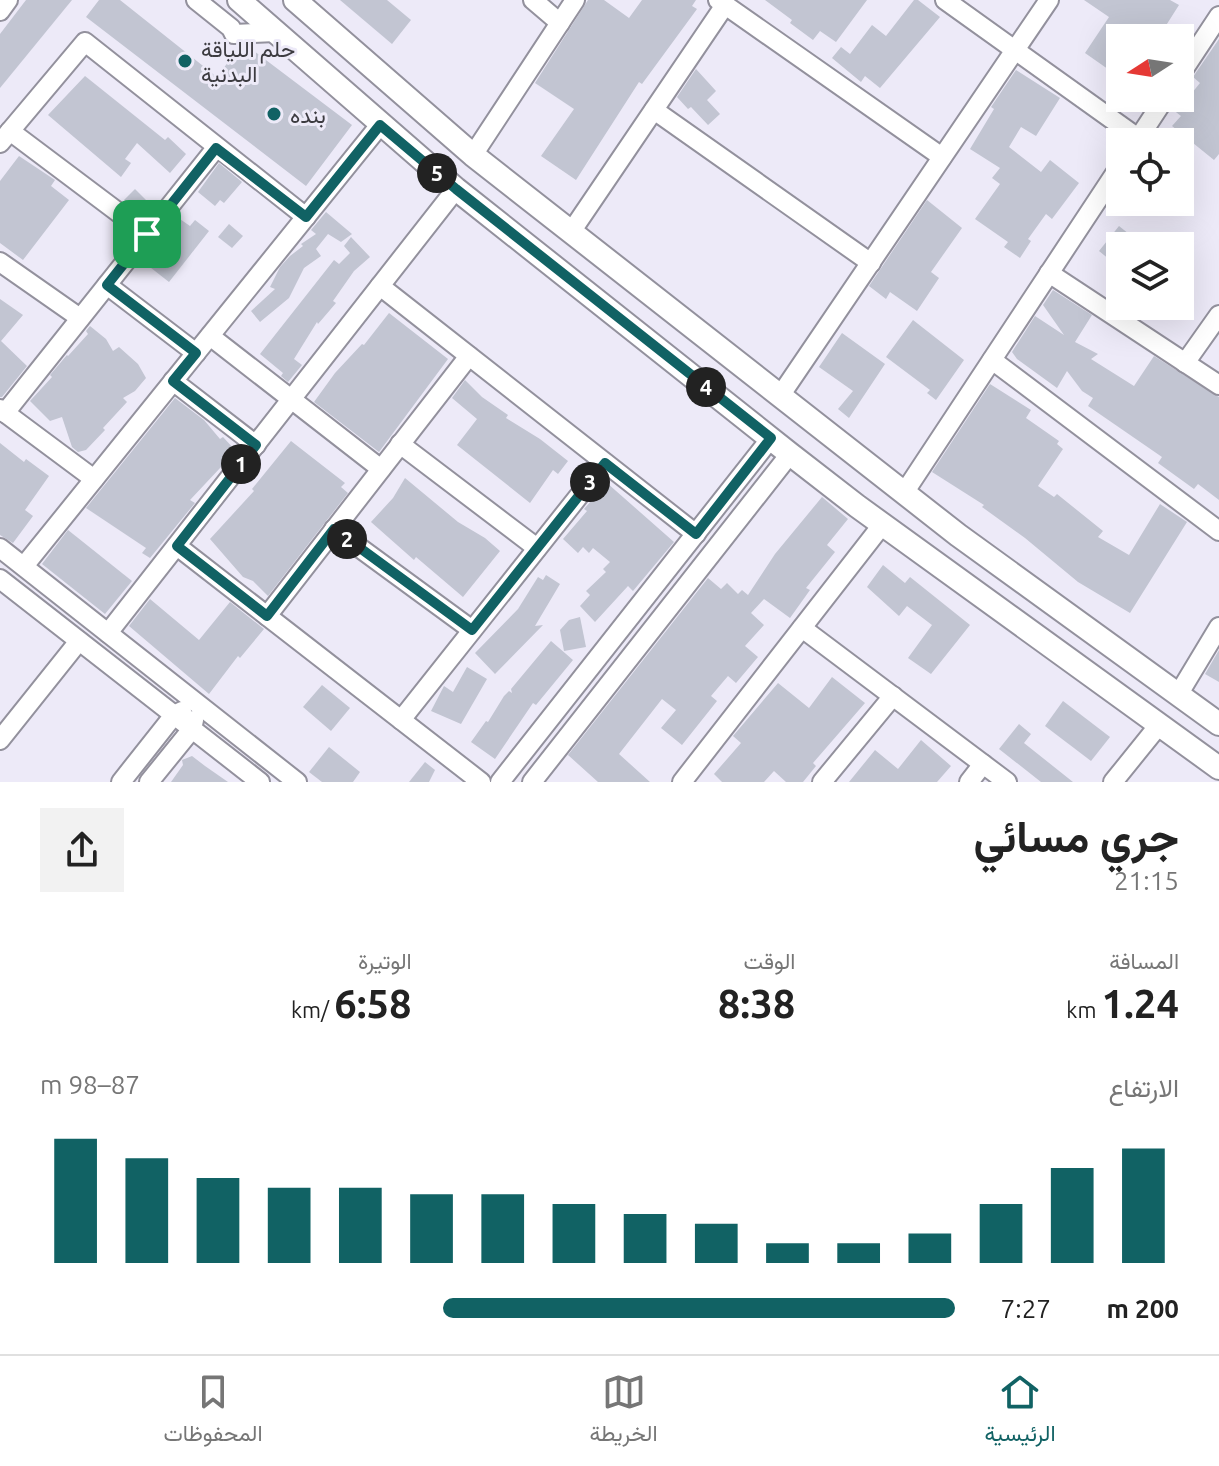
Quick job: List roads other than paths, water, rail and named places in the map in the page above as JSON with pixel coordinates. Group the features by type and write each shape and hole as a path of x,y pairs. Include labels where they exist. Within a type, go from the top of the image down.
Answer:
{"main road":[{"path":"239,0 456,189 790,454 882,525 1219,768"},
{"path":"296,0 473,155 780,396 958,535 1219,724"}],"street":[{"path":"0,11 8,0"},
{"path":"196,0 231,28 234,34 275,32"},
{"path":"533,0 560,23"},
{"path":"473,155 575,0"},
{"path":"945,0 1121,128"},
{"path":"780,396 1049,0"},
{"path":"571,232 722,3 942,157"},
{"path":"1194,54 1219,16"},
{"path":"147,234 5,137 85,42 306,217"},
{"path":"654,110 871,263"},
{"path":"24,566 380,125"},
{"path":"94,479 2,411 216,148"},
{"path":"904,493 1106,187"},
{"path":"108,633 456,189"},
{"path":"0,262 80,318"},
{"path":"1049,273 1219,385"},
{"path":"107,285 196,353"},
{"path":"380,286 696,534"},
{"path":"1185,363 1219,315"},
{"path":"210,336 381,469"},
{"path":"267,616 469,356"},
{"path":"992,360 1219,531"},
{"path":"173,381 256,445"},
{"path":"500,782 771,438"},
{"path":"400,444 537,548"},
{"path":"532,782 790,454"},
{"path":"401,720 605,463"},
{"path":"693,778 802,628 882,525"},
{"path":"334,529 472,630"},
{"path":"177,546 481,782"},
{"path":"0,548 297,782"},
{"path":"0,579 260,782"},
{"path":"1178,695 1219,627"},
{"path":"802,628 1007,782"},
{"path":"2,732 79,641"},
{"path":"822,782 893,696"},
{"path":"121,782 174,715 198,704"},
{"path":"149,782 192,729 198,704"},
{"path":"1113,782 1159,725"},
{"path":"969,782 983,764"}],"place":[{"name":"حلم اللياقة البدنية","path":"185,61"},
{"name":"بنده","path":"274,114"}]}
